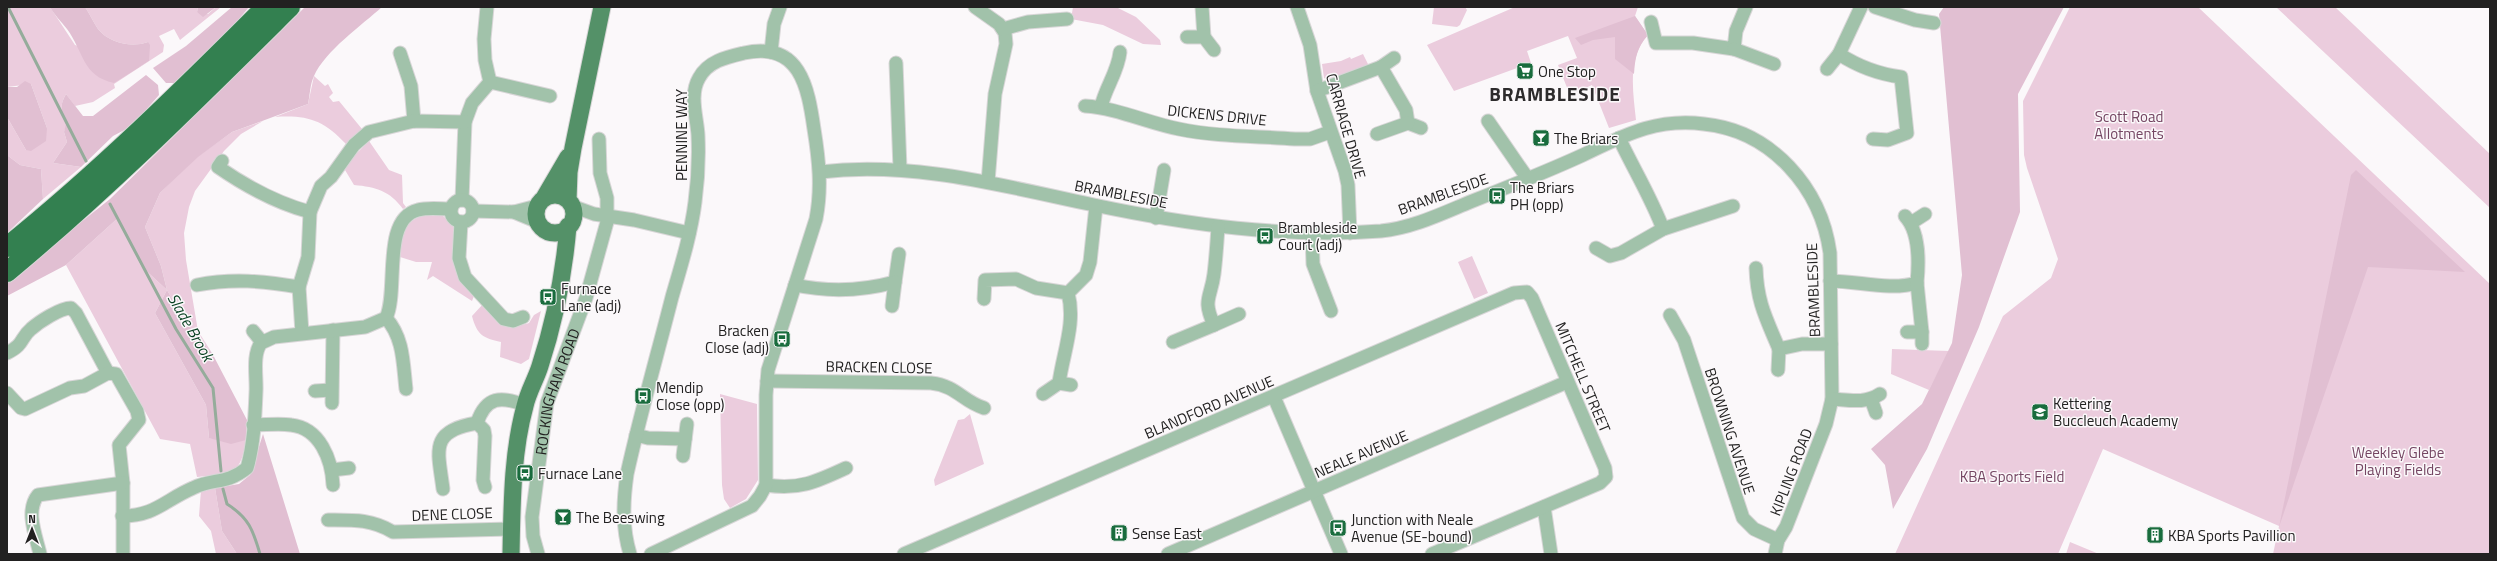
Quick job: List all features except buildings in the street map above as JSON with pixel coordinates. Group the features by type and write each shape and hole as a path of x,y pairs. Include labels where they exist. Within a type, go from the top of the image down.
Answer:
{"highway":[{"path":"7,247 60,204 119,151 266,7"},
{"path":"7,272 74,216 124,170 290,7"}],"main road":[{"name":"ROCKINGHAM ROAD","path":"511,554 511,529 518,444 525,406 540,367 560,288 570,214 573,148 602,7"},
{"name":"ROCKINGHAM ROAD","path":"560,288 555,248 541,214 573,148"},
{"path":"556,195 570,214 557,232 541,214 556,195"}],"street":[{"path":"487,7 484,39 485,60 490,82"},
{"path":"771,52 774,24 780,7"},
{"path":"975,7 993,18 1003,28 1006,44 989,97 988,182"},
{"path":"1202,7 1204,37 1214,50"},
{"name":"CARRIAGE DRIVE","path":"1297,7 1310,45 1317,91 1348,185 1350,233"},
{"path":"1734,49 1736,31 1746,7"},
{"path":"1828,69 1839,54 1861,7"},
{"path":"1875,7 1915,20 1934,23"},
{"path":"1003,28 1028,22 1068,18"},
{"path":"1651,22 1652,44 1693,43 1734,49 1774,64"},
{"path":"1187,37 1204,37"},
{"name":"PENNINE WAY","path":"630,554 624,528 624,493 636,435 689,234 695,203 698,171 698,134 694,104 698,79 705,69 717,61 757,51 771,52 790,61 801,74 808,90 820,172 820,197 816,219 775,345 767,381 766,484"},
{"path":"1101,107 1105,91 1118,65 1120,52"},
{"path":"400,53 411,86 414,121"},
{"path":"1839,54 1864,68 1882,74 1901,77 1907,133 1888,140 1873,139"},
{"path":"1317,91 1381,67 1394,58"},
{"path":"896,63 891,76 900,169"},
{"path":"1381,67 1406,110 1408,123"},
{"path":"490,82 550,96"},
{"path":"462,200 465,122 472,103 490,82"},
{"name":"DICKENS DRIVE","path":"1085,106 1101,107 1137,119 1182,130 1295,139 1310,139 1330,132"},
{"path":"302,333 299,287 308,257 310,212 321,186 331,177 354,145 369,132 414,121 465,122"},
{"path":"1488,121 1528,179"},
{"name":"BRAMBLESIDE","path":"820,172 870,168 900,169 988,182 1156,218 1218,227 1312,234 1350,233 1389,230 1414,224 1528,179 1640,128 1664,123 1682,122 1725,128 1758,142 1792,168 1814,201 1827,232 1830,281 1832,399"},
{"path":"1377,134 1408,123 1421,128"},
{"path":"1619,138 1637,178 1650,198 1662,228"},
{"name":"ROCKINGHAM ROAD","path":"538,554 533,536 532,517 547,403 586,298 608,216 607,198 598,157 599,139"},
{"path":"222,161 218,167 245,186 291,207 310,212"},
{"path":"1156,218 1164,170"},
{"path":"462,200 469,203 473,211 470,219 460,222 454,218 452,209 456,202 462,200"},
{"path":"1068,293 1078,284 1088,268 1096,206"},
{"path":"1596,248 1610,256 1621,253 1662,228 1733,206"},
{"path":"386,318 390,304 397,228 406,216 418,210 452,209"},
{"path":"473,211 541,214"},
{"path":"570,214 594,214 608,216 689,234"},
{"path":"1907,332 1922,338 1916,284 1916,236 1908,220 1925,214"},
{"path":"460,222 459,258 465,277 504,319 513,321 523,318"},
{"path":"1214,325 1207,305 1214,275 1218,227"},
{"path":"1312,234 1312,264 1331,311"},
{"path":"892,306 899,254"},
{"path":"1756,268 1756,292 1761,308 1779,349 1778,370"},
{"path":"984,299 983,276 1016,279 1036,288 1068,293"},
{"path":"196,285 235,279 258,280 299,287"},
{"path":"1830,281 1858,281 1890,287 1903,287 1916,284"},
{"path":"795,286 829,291 877,286 895,282"},
{"name":"MITCHELL STREET","path":"1527,292 1532,298 1605,468 1606,477 1600,483 1544,507"},
{"name":"BLANDFORD AVENUE","path":"904,554 1274,397 1514,293 1527,292"},
{"path":"1043,394 1065,384 1072,307 1068,293"},
{"path":"7,353 18,347 31,329 64,309 71,308 76,313 108,373"},
{"path":"1173,342 1239,314"},
{"name":"BROWNING AVENUE","path":"1670,315 1684,340 1743,518 1754,529 1778,540"},
{"path":"122,516 139,516 149,513 192,488 228,480 239,475 247,468 251,457 254,425 256,358 258,347 262,342 274,337 365,327 386,318"},
{"path":"386,318 395,328 400,339 406,389"},
{"path":"332,403 331,372 334,348 333,330"},
{"path":"253,331 262,342"},
{"path":"1779,349 1802,344 1831,344"},
{"path":"7,393 21,408 29,408 63,391 84,386 108,373 116,374 139,416 137,424 120,442 120,465 123,483 123,554"},
{"name":"BRACKEN CLOSE","path":"767,381 931,383 952,388 968,402 984,408"},
{"name":"NEALE AVENUE","path":"1168,554 1567,382"},
{"path":"315,390 331,390"},
{"path":"1274,397 1341,554"},
{"path":"1832,399 1857,401 1876,397 1876,413"},
{"name":"KIPLING ROAD","path":"1774,554 1778,540 1786,527 1826,424 1832,399"},
{"path":"443,489 438,449 440,440 445,435 477,423 487,404 496,400 515,402 525,406"},
{"path":"477,423 484,430 485,436 483,480 485,487"},
{"path":"683,456 687,424"},
{"path":"254,425 292,425 305,429 315,437 329,458 332,470 333,485"},
{"path":"636,435 654,438 685,439"},
{"path":"332,470 349,468"},
{"path":"651,554 752,506 760,496 766,484 779,487 804,486 846,468"},
{"path":"40,554 31,512 33,502 38,495 123,483"},
{"path":"1432,554 1544,507 1551,554"},
{"name":"DENE CLOSE","path":"328,520 363,520 380,525 391,532 511,529"}],"green space":[{"path":"7,7 50,7 75,45 139,67 149,61 148,42 142,44 128,44 108,38 98,29 85,7 198,7 197,12 208,14 216,7 221,7 180,40 174,29 159,36 164,45 163,52 114,84 115,88 93,102 75,106 66,94 62,102 62,109 63,116 67,124 64,132 67,142 53,163 81,167 43,199 41,169 20,165 7,155 7,117 26,150 47,128 31,84 7,87"},
{"path":"1073,7 1116,7 1136,17 1160,40 1161,45 1143,44 1103,25 1071,19"},
{"path":"1434,7 1465,7 1467,10 1460,25 1457,27 1432,24"},
{"path":"1515,7 1638,7 1635,16 1648,35 1641,44 1634,64 1633,86 1636,120 1609,128 1592,85 1570,95 1558,65 1577,58 1568,36 1527,51 1531,63 1454,91 1427,45"},
{"path":"2070,7 2198,7 2490,284 2490,554 2273,554 2279,526 2103,449 2058,554 1895,554 2003,316 2051,278 2058,259 2024,155 2023,101"},
{"path":"2276,7 2335,7 2490,154 2490,208"},
{"path":"1363,54 1369,66 1329,80 1324,78 1322,64 1341,61 1350,57 1351,59"},
{"path":"314,76 325,86 328,84 333,93 329,97 333,102 339,101 362,129 346,144 330,129 322,124 306,118 275,117 308,104"},
{"path":"263,121 241,134 224,151 195,191 189,207 184,233 186,260 198,331 212,353 186,323 167,290 161,266 145,227 160,193 197,157 232,132"},
{"path":"369,141 389,170 402,175 403,203 406,207 403,209 393,198 382,191 354,185 345,170 352,158"},
{"path":"425,214 442,215 456,228 474,296 472,301 433,276 427,280 432,262 416,262 400,257 401,241 404,230 411,222"},
{"path":"118,218 141,266 167,290 155,313 206,405 209,438 246,440 241,461 237,467 226,474 197,477 190,444 160,439 66,265"},
{"path":"1472,256 1488,293 1474,299 1458,262"},
{"path":"483,304 498,320 514,326 529,323 534,315 541,311 529,359 521,364 500,357 501,342 485,337 479,332 472,316"},
{"path":"1892,349 1949,351 1929,390 1891,374"},
{"path":"720,394 757,404 758,480 746,499 730,508 724,499 722,485"},
{"path":"970,414 984,464 935,486 934,480 958,420 964,419"},
{"path":"215,488 222,531 237,554 216,554 211,531 199,516 201,490"},
{"path":"2070,542 2099,554 2066,554"}],"shaded area":[{"path":"50,7 85,7 98,29 108,38 128,44 142,44 148,42 150,45 149,61 114,83 103,80 90,69 73,38"},
{"path":"198,7 216,7 203,17 197,12"},
{"path":"232,7 249,7 224,37 175,83 166,83 153,68 186,46"},
{"path":"305,7 382,7 326,57 314,76 308,104 232,132 198,157 160,193 145,227 161,266 167,290 141,266 118,218 66,265 7,296 7,281 110,199"},
{"path":"1944,7 2064,7 2018,94 2020,212 1979,327 1927,449 1893,509 1885,465 1871,449 1922,404 1952,343 1962,275 1939,14"},
{"path":"1635,16 1648,35 1641,44 1637,53 1634,74 1615,59 1615,37 1593,40 1581,45 1575,38"},
{"path":"146,75 158,85 159,95 132,126 113,136 81,167 53,163 67,142 64,132 66,124 62,109 62,102 66,94 83,116 93,116"},
{"path":"25,81 31,84 47,128 46,141 31,151 26,150 7,117 7,87 17,87"},
{"path":"7,155 20,165 41,169 43,199 7,233"},
{"path":"2356,170 2465,272 2368,267 2279,527 2351,175"},
{"path":"167,290 186,323 212,353 247,420 246,440 231,444 209,438 206,405 155,313"},
{"path":"263,434 300,554 237,554 222,531 215,488 239,484 250,475"}],"waterway":[{"name":"Slade Brook","path":"8,7 86,161"},
{"name":"Slade Brook","path":"110,204 176,329 213,388 221,471"},
{"name":"Slade Brook","path":"223,489 227,504 240,514 249,525 260,554"}],"place":[{"name":"One Stop","path":"1525,71"},
{"name":"The Briars","path":"1541,138"},
{"name":"The Briars PH (opp)","path":"1497,196"},
{"name":"Brambleside Court (adj)","path":"1265,236"},
{"name":"Furnace Lane (adj)","path":"548,297"},
{"name":"Bracken Close (adj)","path":"782,339"},
{"name":"Mendip Close (opp)","path":"643,396"},
{"name":"Kettering Buccleuch Academy","path":"2040,412"},
{"name":"Furnace Lane","path":"525,473"},
{"name":"The Beeswing","path":"563,517"},
{"name":"Junction with Neale Avenue (SE-bound)","path":"1338,528"},
{"name":"Sense East","path":"1119,533"},
{"name":"KBA Sports Pavillion","path":"2155,535"}],"district":[{"name":"BRAMBLESIDE","path":"1555,93"}],"park label":[{"name":"Scott Road Allotments","path":"2129,124"},
{"name":"Weekley Glebe Playing Fields","path":"2398,460"},
{"name":"KBA Sports Field","path":"2012,476"}]}
